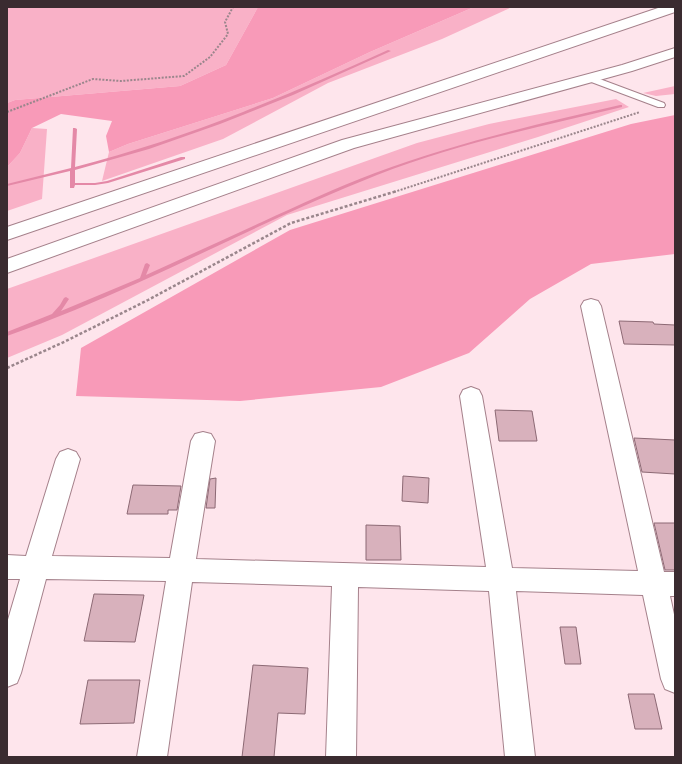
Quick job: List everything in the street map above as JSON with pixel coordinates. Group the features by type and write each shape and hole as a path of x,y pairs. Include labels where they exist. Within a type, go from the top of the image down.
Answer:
{"main road":[{"path":"7,234 675,7"},
{"path":"7,266 348,144 627,68 675,52"},
{"path":"591,306 664,584 675,679"},
{"path":"471,396 501,579 520,757"},
{"path":"152,757 181,570 203,442"},
{"path":"7,673 68,459"},
{"path":"7,567 181,570 664,584"},
{"path":"341,757 345,575"}],"lane":[{"path":"589,78 661,105"}],"path":[{"path":"7,112 93,79 120,81 184,76 210,57 228,34 225,22 233,7"},
{"path":"7,368 66,341 141,303 291,223 427,182 661,105"}],"shaded area":[{"path":"7,7 258,7 226,65 180,86 15,100 7,103"},
{"path":"258,7 474,7 370,52 273,98 128,144 109,152 106,136 112,121 61,114 32,128 20,153 7,167 7,103 15,100 180,86 226,65"},
{"path":"474,7 512,7 442,39 328,83 223,139 102,181 109,152 128,144 273,98 370,52"},
{"path":"675,86 675,94 656,96 643,93"},
{"path":"616,99 629,107 538,137 287,215 62,335 7,358 7,289 417,143 489,124"},
{"path":"675,115 675,254 591,264 530,299 469,353 381,387 240,401 76,396 81,348 290,230 631,124"},
{"path":"32,128 47,129 42,199 7,211 7,167 20,153"}],"building":[{"path":"619,321 653,322 654,324 675,325 675,345 624,344"},
{"path":"495,410 532,411 537,441 499,441"},
{"path":"634,438 675,440 675,474 642,472"},
{"path":"403,476 429,478 428,503 402,501"},
{"path":"216,478 215,508 206,508 210,479"},
{"path":"133,485 181,486 177,510 168,510 168,514 127,514"},
{"path":"654,523 675,523 675,570 665,570"},
{"path":"366,525 400,526 401,560 366,560"},
{"path":"94,594 144,595 135,642 84,641"},
{"path":"560,627 576,627 581,664 565,664"},
{"path":"253,665 308,668 305,714 278,713 274,757 242,757"},
{"path":"88,680 140,680 134,723 80,724"},
{"path":"628,694 654,694 662,729 635,729"}],"waterway":[{"path":"73,169 147,148 218,123 267,104 389,51"},
{"path":"142,279 297,208 376,174 406,163 466,144 620,106"},
{"path":"73,169 75,129"},
{"path":"72,184 95,184 108,182 183,158"},
{"path":"7,185 73,169"},
{"path":"72,184 73,169"},
{"path":"142,279 147,265"},
{"path":"7,334 142,279"},
{"path":"54,315 66,299"}]}
